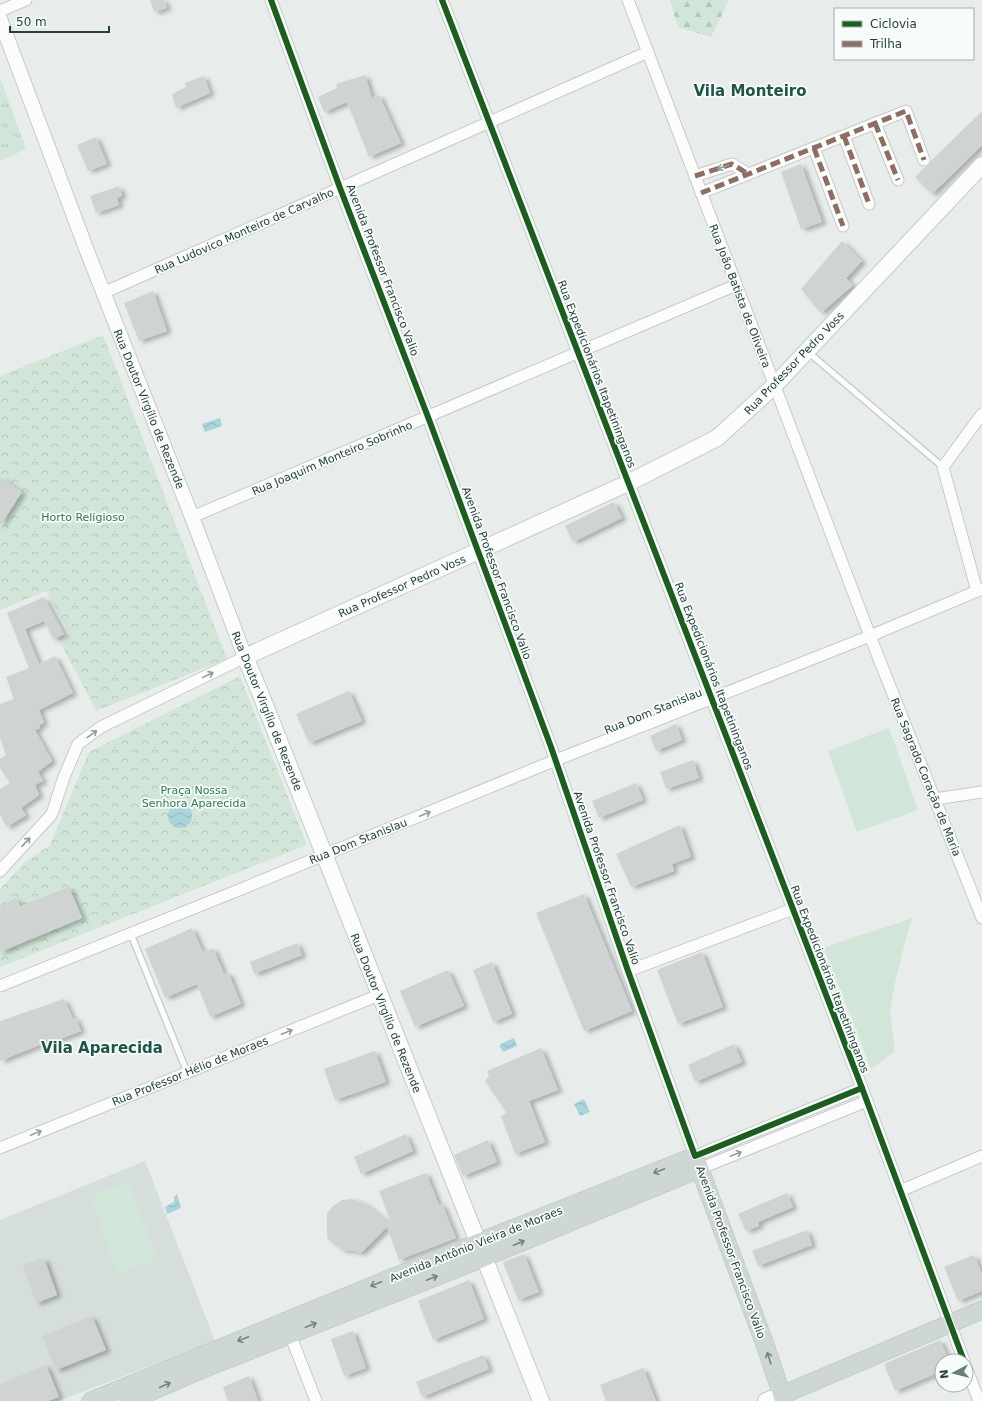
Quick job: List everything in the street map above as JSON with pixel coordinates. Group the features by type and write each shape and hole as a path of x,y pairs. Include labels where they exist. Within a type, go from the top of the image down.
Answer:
{"main road":[{"name":"Rua Professor Pedro Voss","path":"245,657 628,483 717,438 774,386 982,165"},
{"name":"Rua Doutor Virgílio de Rezende","path":"245,657 541,1401"},
{"name":"Avenida Antônio Vieira de Moraes","path":"91,1401 127,1397 198,1371 269,1335 697,1162"},
{"name":"Avenida Professor Francisco Valio","path":"697,1162 764,1342 783,1398"},
{"path":"766,1401 783,1398 982,1310"}],"street":[{"path":"0,11 26,0"},
{"name":"Avenida Professor Francisco Valio","path":"271,0 340,188 428,417 556,760 628,971 697,1162"},
{"name":"Rua Expedicionários Itapetininganos","path":"442,0 862,1088 961,1353"},
{"name":"Rua João Batista de Oliveira","path":"628,0 870,636"},
{"name":"Rua Doutor Virgílio de Rezende","path":"0,19 103,293 192,517 245,657"},
{"name":"Rua Ludovico Monteiro de Carvalho","path":"103,293 648,52"},
{"path":"701,193 906,111 924,160"},
{"path":"875,123 898,180"},
{"path":"844,136 869,204"},
{"path":"814,148 843,226"},
{"path":"695,176 732,164 748,174"},
{"name":"Rua Joaquim Monteiro Sobrinho","path":"192,517 736,285"},
{"path":"980,590 944,467 982,414"},
{"name":"Rua Dom Stanislau","path":"0,986 556,760 870,636 980,590"},
{"name":"Rua Sagrado Coração de Maria","path":"870,636 982,918"},
{"name":"Rua Professor Pedro Voss","path":"0,871 52,814 64,777 78,744 101,727 245,657"},
{"path":"935,799 982,792"},
{"path":"628,971 793,909"},
{"name":"Rua Professor Hélio de Moraes","path":"0,1148 380,995"},
{"name":"Avenida Antônio Vieira de Moraes","path":"697,1162 862,1088"},
{"name":"Avenida Antônio Vieira de Moraes","path":"697,1162 867,1102"},
{"path":"900,1191 982,1156"},
{"path":"288,1328 316,1401"},
{"path":"974,1388 979,1401"}],"lane":[{"path":"807,351 944,467"},
{"path":"130,932 187,1072"}],"shaded area":[{"path":"145,1161 215,1341 59,1401 0,1401 0,1220"}],"green space":[{"path":"670,0 729,0 711,37 678,27"},
{"path":"0,78 26,149 0,161"},
{"name":"Horto Religioso","path":"103,335 227,659 96,711 58,638 70,634 46,591 0,610 0,376"},
{"name":"Praça Nossa Senhora Aparecida","path":"240,676 307,845 0,967 0,889 24,863 50,845 89,752"},
{"path":"889,728 918,810 857,832 828,751"},
{"path":"913,918 908,931 895,983 890,1011 895,1051 871,1069 824,948"},
{"path":"129,1180 156,1259 117,1274 91,1198"}],"water":[{"path":"220,418 222,426 205,432 202,424"},
{"path":"180,804 188,808 192,816 188,824 180,828 172,824 168,816 172,808"},
{"path":"514,1038 517,1046 503,1052 499,1045"},
{"path":"584,1099 590,1112 580,1116 574,1104"},
{"path":"177,1194 181,1208 167,1214 165,1207 174,1202 174,1197"}],"building":[{"path":"150,0 164,0 167,8 154,12"},
{"path":"365,75 372,98 379,95 401,143 369,157 347,102 324,112 318,97 337,88 336,84"},
{"path":"204,76 210,93 176,108 172,94 186,87 185,83"},
{"path":"982,111 982,145 932,194 915,177 929,165 931,161"},
{"path":"96,137 107,164 88,171 77,145"},
{"path":"801,164 822,222 801,229 781,172"},
{"path":"119,186 122,196 117,198 119,205 96,213 90,196"},
{"path":"842,241 862,261 846,278 853,285 821,313 801,289"},
{"path":"153,291 167,331 139,341 124,303"},
{"path":"0,477 22,492 0,526"},
{"path":"614,502 622,518 573,542 565,526"},
{"path":"44,597 64,634 53,639 44,621 25,629 39,664 55,656 73,693 39,710 44,723 39,725 40,728 35,730 52,761 38,772 43,781 35,785 39,795 21,808 26,815 7,827 0,815 0,789 10,783 0,768 0,759 6,755 0,738 0,704 14,699 6,677 29,668 7,613"},
{"path":"349,691 362,721 309,743 296,714"},
{"path":"676,724 682,740 656,751 650,736"},
{"path":"693,760 699,778 666,789 660,772"},
{"path":"636,783 643,800 599,818 592,801"},
{"path":"680,825 691,857 672,864 674,871 631,887 616,854"},
{"path":"69,887 82,918 0,952 0,906 16,898 20,906"},
{"path":"584,894 632,1011 584,1031 536,913"},
{"path":"192,928 203,952 213,948 224,974 228,972 241,1004 210,1017 197,984 165,998 145,949"},
{"path":"297,943 302,955 254,974 250,962"},
{"path":"702,952 723,1007 678,1024 657,970"},
{"path":"492,962 512,1014 493,1022 473,970"},
{"path":"448,970 464,1006 415,1027 400,991"},
{"path":"64,999 73,1019 76,1018 81,1031 42,1046 42,1044 0,1061 0,1021"},
{"path":"734,1044 742,1062 695,1082 688,1065"},
{"path":"541,1048 558,1090 529,1101 545,1142 515,1154 501,1116 507,1113 485,1081 489,1076 487,1071"},
{"path":"375,1051 386,1082 335,1100 324,1069"},
{"path":"406,1134 413,1151 361,1174 354,1157"},
{"path":"488,1140 497,1162 463,1176 454,1155"},
{"path":"426,1173 439,1205 442,1204 456,1238 399,1260 387,1227 361,1253 342,1250 327,1238 327,1214 332,1207 342,1200 352,1199 364,1203 392,1225 379,1191"},
{"path":"787,1193 793,1207 758,1222 759,1226 746,1231 738,1214"},
{"path":"807,1230 812,1245 758,1266 752,1251"},
{"path":"524,1254 539,1292 518,1300 503,1262"},
{"path":"974,1255 982,1274 982,1291 958,1301 944,1267"},
{"path":"44,1258 57,1295 36,1303 23,1265"},
{"path":"469,1280 484,1319 433,1340 418,1301"},
{"path":"92,1316 106,1350 56,1370 42,1336"},
{"path":"353,1331 366,1368 344,1376 331,1339"},
{"path":"940,1340 946,1353 934,1353 934,1374 895,1391 884,1364"},
{"path":"483,1355 489,1369 422,1397 416,1382"},
{"path":"46,1365 59,1397 48,1401 0,1401 0,1384"},
{"path":"643,1368 656,1401 606,1401 600,1385"},
{"path":"249,1376 258,1401 228,1401 223,1387"}],"marked path":[{"path":"701,193 906,111 924,160"},
{"path":"875,123 898,180"},
{"path":"844,136 869,204"},
{"path":"814,148 843,226"},
{"path":"695,176 732,164 748,174"}],"cycle path":[{"path":"271,0 340,188 428,417 551,747 628,971 695,1156 862,1088"},
{"path":"442,0 862,1088 961,1353"}],"district":[{"name":"Vila Monteiro","path":"750,91"},
{"name":"Vila Aparecida","path":"102,1048"}]}
